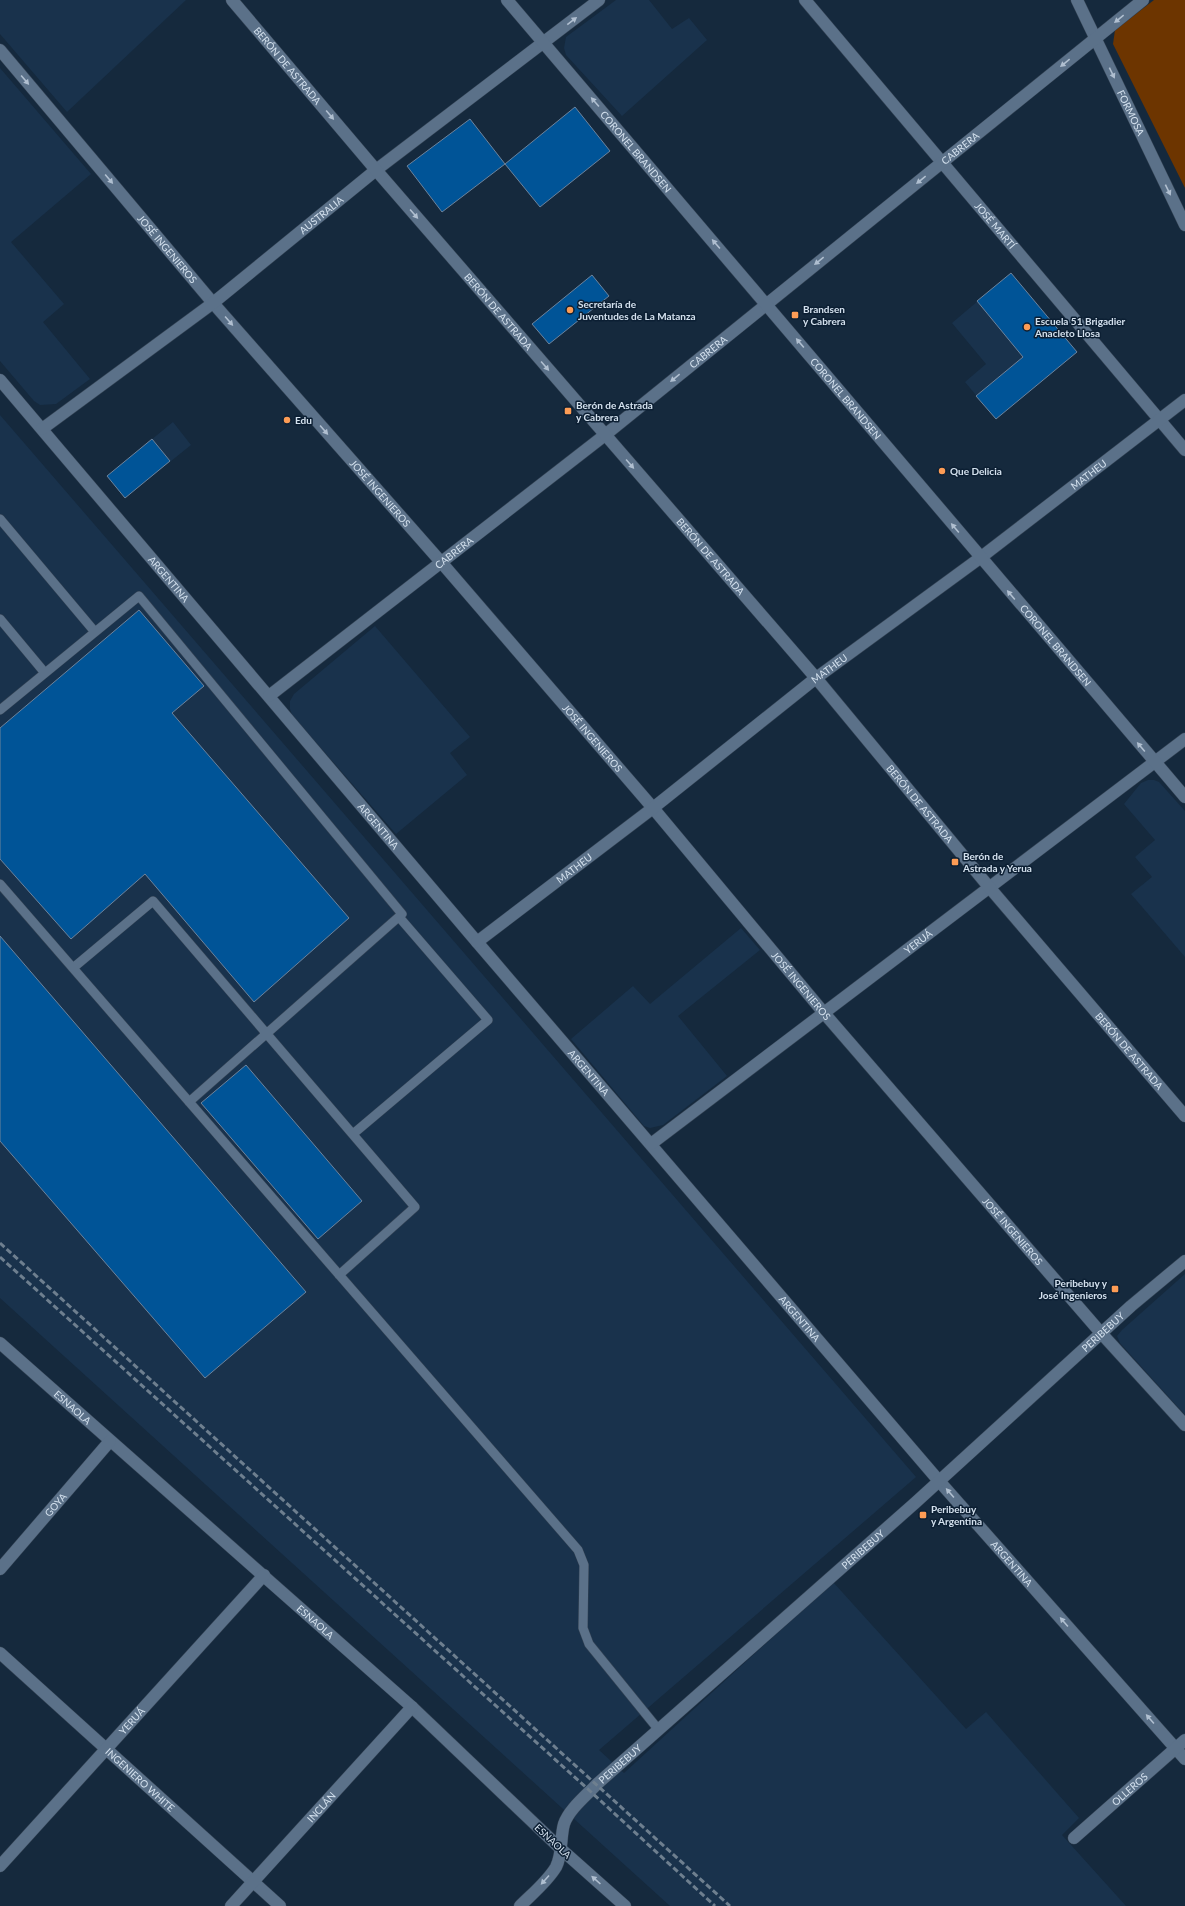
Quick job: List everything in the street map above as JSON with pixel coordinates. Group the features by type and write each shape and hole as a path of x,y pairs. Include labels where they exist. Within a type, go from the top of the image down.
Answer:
{"street":[{"name":"BERÓN DE ASTRADA","path":"232,0 376,170 816,678 989,887 1185,1116"},
{"name":"CORONEL BRANDSEN","path":"507,0 766,303 1154,763 1185,797"},
{"name":"AUSTRALIA","path":"42,429 213,303 376,170 599,0"},
{"name":"JOSÉ MARTÍ","path":"805,0 944,162 1185,450"},
{"name":"FORMOSA","path":"1077,0 1185,225"},
{"name":"CABRERA","path":"269,696 605,435 766,303 944,162 1143,0"},
{"name":"JOSÉ INGENIEROS","path":"0,50 213,303 440,562 652,808 824,1013 1101,1333 1185,1425"},
{"name":"ARGENTINA","path":"0,380 477,942 939,1481 1185,1759"},
{"name":"MATHEU","path":"477,942 652,808 816,678 980,558 1185,400"},
{"name":"YERUÁ","path":"650,1144 1185,739"},
{"name":"PERIBEBUY","path":"520,1906 547,1878 556,1866 562,1850 564,1825 567,1817 598,1784 658,1729 939,1481 1101,1333 1185,1262"},
{"name":"ESNAOLA","path":"0,1343 412,1707 562,1850 625,1906"},
{"name":"GOYA","path":"0,1569 110,1441"},
{"name":"YERUÁ","path":"0,1866 264,1576"},
{"name":"INGENIERO WHITE","path":"0,1653 280,1906"},
{"name":"INCLÁN","path":"231,1906 412,1707"},
{"name":"OLLEROS","path":"1074,1838 1185,1740"}],"lane":[{"path":"0,519 95,632"},
{"path":"0,710 139,596 402,914 189,1102"},
{"path":"0,619 45,673"},
{"path":"0,884 578,1550 584,1564 583,1628 589,1644 658,1729"},
{"path":"73,968 153,901 415,1207 339,1275"},
{"path":"354,1134 488,1020 399,917"}],"shaded area":[{"path":"0,0 186,0 67,112 0,34"},
{"path":"616,0 649,0 672,29 689,18 707,40 622,116 566,55 564,48 566,37"},
{"path":"1154,0 1185,0 1185,188 1113,44 1115,30"},
{"path":"0,68 91,174 11,242 64,304 43,322 90,379 56,404 40,405 34,401 0,361"},
{"name":"Escuela 51 Brigadier Anacleto Llosa","path":"1011,273 1077,352 996,419 965,382 986,364 952,323"},
{"path":"0,415 916,1477 599,1750 624,1773 833,1582 966,1729 986,1712 1079,1818 1062,1835 1126,1906 670,1906 0,1298"},
{"path":"173,422 191,445 125,498 107,476"},
{"path":"375,626 470,737 450,753 467,775 396,834 292,715 290,709 290,701 294,694"},
{"path":"1148,780 1159,782 1185,811 1185,957 1131,894 1152,877 1135,857 1155,840 1124,804 1141,783"},
{"path":"741,928 760,950 678,1016 727,1076 663,1125 650,1128 644,1126 571,1039 633,986 650,1004"},
{"path":"1185,1274 1185,1415 1120,1343 1117,1336"}],"building":[{"path":"575,107 610,151 540,207 505,164"},
{"path":"470,119 505,164 442,212 407,166"},
{"name":"Escuela 51 Brigadier Anacleto Llosa","path":"1011,273 1077,352 996,419 976,396 1023,357 977,301"},
{"name":"Secretaría de Juventudes de La Matanza","path":"592,275 609,296 549,344 532,324"},
{"path":"152,439 170,461 125,498 107,476"},
{"path":"139,610 204,686 172,713 349,918 254,1002 145,874 71,939 0,859 0,728"},
{"path":"0,936 306,1292 205,1378 0,1141"},
{"path":"246,1065 362,1201 318,1239 201,1103"}],"railway":[{"path":"0,1243 730,1906"},
{"path":"0,1257 715,1906"}],"place":[{"name":"Secretaría de Juventudes de La Matanza","path":"570,310"},
{"name":"Brandsen y Cabrera","path":"795,315"},
{"name":"Escuela 51 Brigadier Anacleto Llosa","path":"1027,327"},
{"name":"Berón de Astrada y Cabrera","path":"568,411"},
{"name":"Edu","path":"287,420"},
{"name":"Que Delicia","path":"942,471"},
{"name":"Berón de Astrada y Yerua","path":"955,862"},
{"name":"Peribebuy y José Ingenieros","path":"1115,1289"},
{"name":"Peribebuy y Argentina","path":"923,1515"}]}
